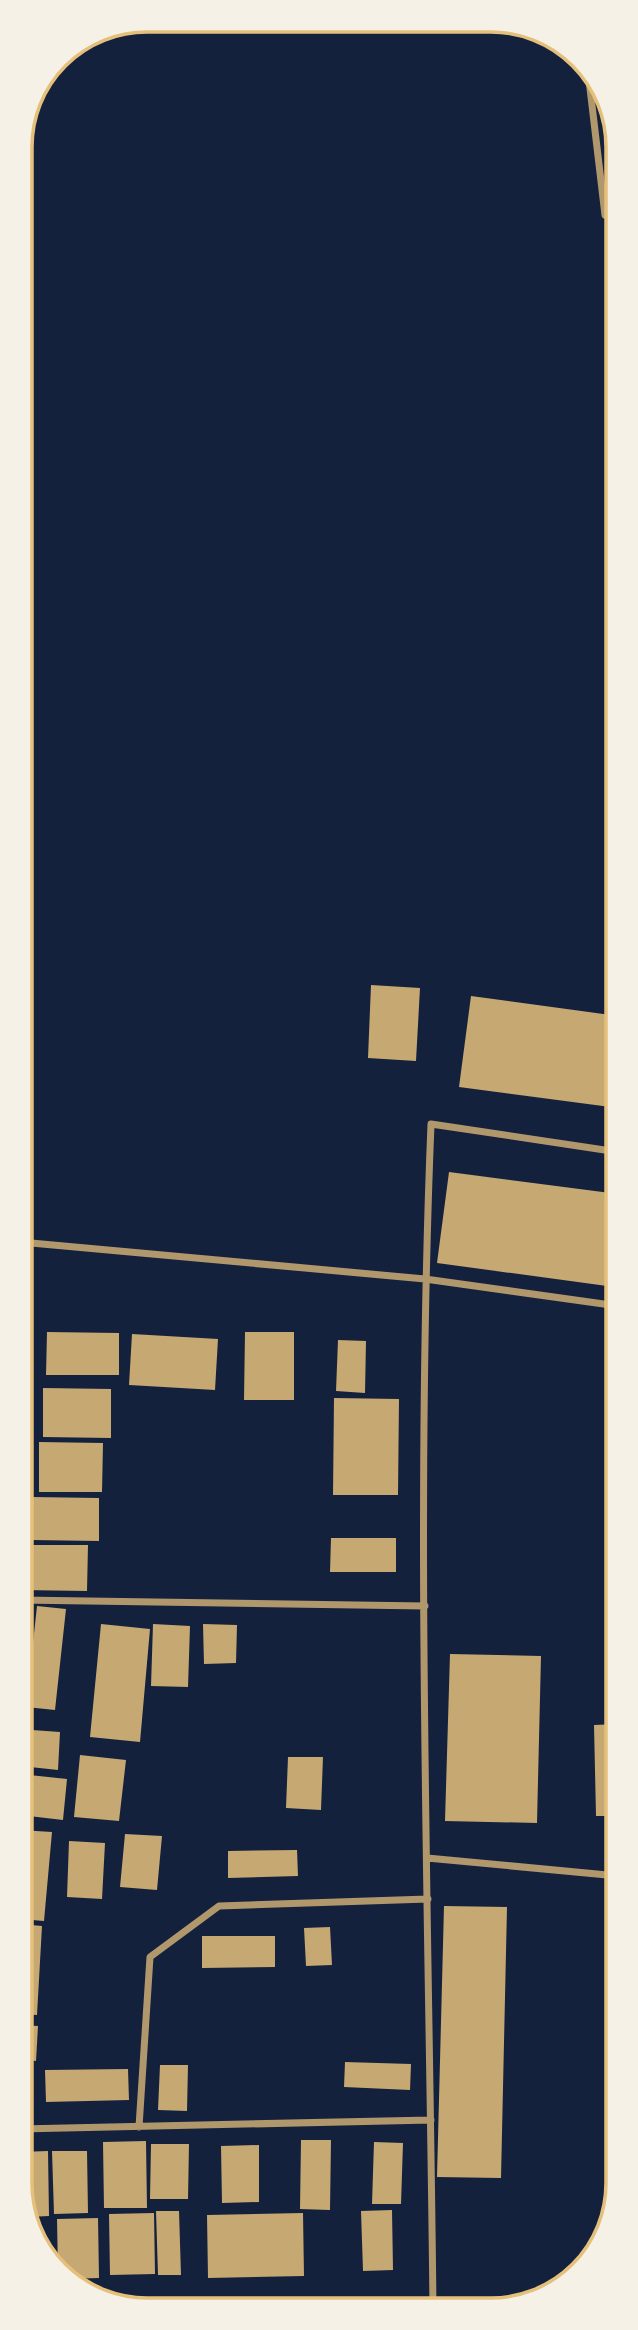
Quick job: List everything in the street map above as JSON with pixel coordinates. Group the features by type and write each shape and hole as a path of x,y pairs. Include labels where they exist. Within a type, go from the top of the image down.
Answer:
{"street":[{"path":"590,88 605,215"},
{"path":"433,2298 425,1606 425,1279 431,1124 606,1150"},
{"path":"32,1243 425,1279 606,1304"},
{"path":"32,1600 425,1606"},
{"path":"428,1858 606,1875"},
{"path":"139,2127 150,1957 219,1906 428,1899"},
{"path":"32,2129 431,2120"}],"building":[{"path":"371,985 420,988 416,1061 368,1058"},
{"path":"471,996 606,1014 606,1106 459,1087"},
{"path":"449,1172 606,1192 606,1286 437,1263"},
{"path":"47,1332 119,1333 119,1375 46,1375"},
{"path":"245,1332 294,1332 294,1400 244,1400"},
{"path":"132,1334 218,1339 215,1390 129,1385"},
{"path":"338,1340 366,1341 365,1393 336,1391"},
{"path":"43,1388 111,1389 111,1438 43,1437"},
{"path":"334,1398 399,1399 398,1495 333,1495"},
{"path":"39,1442 103,1443 102,1492 39,1492"},
{"path":"32,1497 99,1498 99,1541 32,1540"},
{"path":"331,1538 396,1538 396,1572 330,1572"},
{"path":"32,1545 88,1545 87,1591 32,1590"},
{"path":"37,1606 66,1609 55,1710 32,1708 32,1652"},
{"path":"101,1624 150,1629 140,1742 90,1737"},
{"path":"153,1624 190,1626 188,1687 151,1686"},
{"path":"203,1624 237,1625 236,1663 204,1664"},
{"path":"450,1654 541,1656 537,1823 445,1821"},
{"path":"606,1724 606,1816 596,1816 594,1725"},
{"path":"32,1730 60,1732 58,1770 32,1767"},
{"path":"80,1755 126,1760 119,1821 74,1817"},
{"path":"288,1757 323,1757 321,1810 286,1808"},
{"path":"32,1775 67,1779 63,1820 32,1816"},
{"path":"32,1831 52,1832 44,1921 32,1920"},
{"path":"125,1834 162,1836 157,1890 120,1887"},
{"path":"69,1841 105,1843 102,1899 67,1897"},
{"path":"297,1850 298,1876 228,1878 228,1851"},
{"path":"444,1906 507,1907 501,2178 437,2177"},
{"path":"32,1925 42,1926 37,2015 32,2015"},
{"path":"330,1927 332,1965 306,1966 304,1928"},
{"path":"202,1936 275,1936 275,1967 202,1968"},
{"path":"32,2026 38,2026 36,2061 32,2060"},
{"path":"345,2062 411,2064 410,2090 344,2087"},
{"path":"160,2065 188,2065 187,2111 158,2110"},
{"path":"128,2069 129,2100 46,2102 45,2070"},
{"path":"301,2140 331,2140 330,2210 300,2209"},
{"path":"146,2141 147,2208 104,2208 103,2142"},
{"path":"374,2142 403,2143 401,2204 372,2204"},
{"path":"151,2144 189,2144 188,2199 150,2199"},
{"path":"259,2145 259,2202 222,2203 221,2146"},
{"path":"48,2151 49,2216 37,2217 32,2199 32,2152"},
{"path":"52,2151 87,2151 88,2213 54,2214"},
{"path":"392,2210 393,2270 363,2271 361,2211"},
{"path":"156,2211 179,2211 181,2275 158,2275"},
{"path":"154,2213 155,2274 110,2275 109,2214"},
{"path":"303,2213 304,2276 208,2278 207,2215"},
{"path":"98,2218 99,2278 82,2279 58,2257 57,2219"}]}
